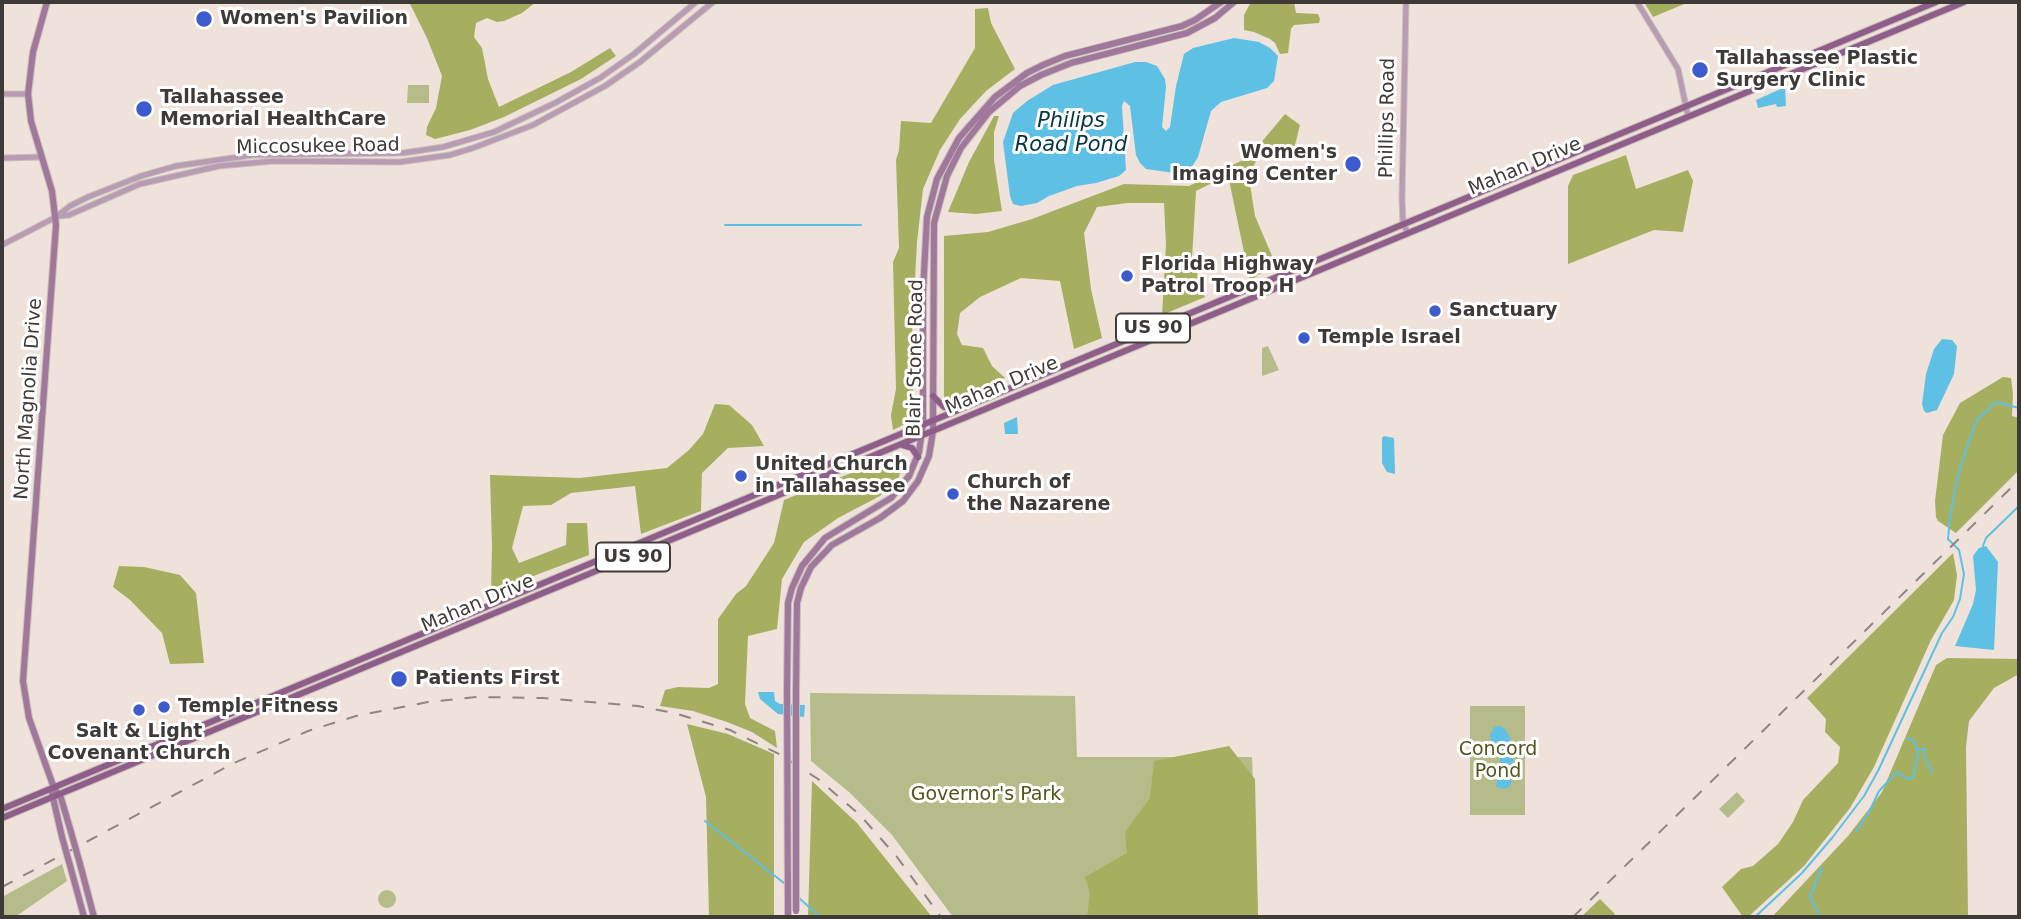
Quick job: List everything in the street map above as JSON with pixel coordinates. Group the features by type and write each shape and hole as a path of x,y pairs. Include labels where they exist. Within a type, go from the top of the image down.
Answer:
{"main road":[{"name":"North Magnolia Drive","path":"47,2 33,52 28,94 31,121 56,217 23,672 27,709 54,788 60,794 94,916"},
{"name":"Blair Stone Road","path":"788,917 787,618 792,588 802,566 825,538 877,508 900,489 918,457 923,435 926,226 937,180 959,138 995,97 1027,74 1065,56 1182,26 1221,2"},
{"name":"Blair Stone Road","path":"797,914 797,603 811,568 832,545 891,511 904,499 924,470 929,456 933,431 934,223 947,176 970,135 989,112 1007,96 1041,75 1071,63 1169,40 1215,18 1234,2"},
{"name":"Mahan Drive","path":"54,788 1936,2"},
{"name":"Mahan Drive","path":"51,798 1964,2"},
{"path":"1615,135 1618,146"},
{"path":"1543,165 1547,175"},
{"path":"1326,256 1332,264"},
{"path":"933,396 944,407 961,408"},
{"path":"900,445 912,448 918,457"},
{"path":"900,489 904,499"},
{"path":"721,509 724,519"},
{"path":"825,538 832,545"},
{"path":"603,558 607,568"},
{"path":"787,643 795,643"},
{"path":"292,687 294,698"},
{"path":"166,740 169,749"},
{"path":"54,788 51,798 84,916 94,916"},
{"name":"US 90","path":"2,809 54,788"},
{"name":"US 90","path":"2,818 51,798"}],"street":[{"name":"Miccosukee Road","path":"2,246 56,217 70,206 116,185 168,168 215,159 275,153 394,153 422,150 451,145 494,132 564,98 634,54 696,2"},
{"name":"Miccosukee Road","path":"56,217 69,215 140,184 181,173 253,162 404,162 473,149 511,135 567,108 640,62 713,2"},
{"name":"Phillips Road","path":"1406,2 1403,224 1408,233"},
{"path":"1637,2 1675,62 1682,82 1688,116"},
{"path":"2,94 28,94"},
{"path":"404,162 414,158 422,150"},
{"path":"344,154 344,163"},
{"path":"2,158 42,157"},
{"path":"181,173 186,167 215,159"}],"green space":[{"path":"409,2 536,2 522,13 504,21 497,22 487,18 476,23 474,37 482,48 488,79 499,107 571,72 610,48 616,56 581,79 504,117 435,139 426,135 436,108 442,76"},
{"path":"1251,2 1294,2 1296,13 1318,14 1319,23 1294,25 1288,53 1280,54 1270,39 1244,30 1244,15"},
{"path":"1644,2 1689,2 1653,17"},
{"path":"988,8 991,23 1015,69 986,91 960,119 940,150 923,189 912,334 913,417 893,430 891,415 896,389 893,262 899,248 896,160 901,121 931,123 975,48 975,9"},
{"path":"408,85 429,85 429,103 407,103"},
{"path":"1285,114 1300,125 1292,157 1257,158 1249,178 1255,216 1275,263 1250,281 1228,175 1196,191 1192,258 1205,297 1162,315 1166,245 1164,203 1127,203 1097,207 1084,233 1091,289 1102,338 1074,349 1060,281 1021,278 980,297 960,313 957,334 962,345 983,348 992,366 1005,378 956,401 944,398 944,236 988,232 1032,219 1124,184 1189,186 1249,157"},
{"path":"994,116 999,116 994,132 994,160 1002,211 976,214 948,212 969,162"},
{"path":"1626,155 1636,189 1688,170 1693,181 1683,232 1654,230 1568,264 1568,186 1573,175"},
{"path":"1268,346 1279,370 1262,376 1262,348"},
{"path":"2003,377 2011,378 2012,416 2019,418 2019,470 1956,533 1936,517 1935,501 1943,435 1960,403"},
{"path":"715,404 729,405 752,425 764,446 728,448 702,473 701,511 641,534 635,486 571,493 551,505 523,506 512,548 519,563 566,545 567,523 587,523 589,555 491,592 490,475 580,478 667,468 703,434"},
{"path":"901,453 899,477 880,496 838,518 804,542 782,579 777,629 748,636 745,704 750,718 775,731 777,748 752,732 727,722 693,711 660,706 665,690 678,687 709,688 718,684 718,619 736,594 746,586 774,543 784,500"},
{"path":"1953,553 1957,575 1954,600 1931,640 1874,767 1850,808 1804,866 1748,917 1743,917 1722,887 1741,869 1753,866 1778,844 1793,822 1803,800 1838,763 1840,747 1825,732 1826,719 1807,698"},
{"path":"119,566 144,567 180,575 196,593 204,663 170,664 162,633 130,600 113,587"},
{"path":"1947,658 2019,659 2019,674 1994,688 1969,721 1966,747 1968,917 1772,917 1848,836 1882,792 1936,665"},
{"name":"Governor's Park","path":"810,693 1075,696 1077,757 1252,757 1258,917 953,917 892,835 849,792 811,761"},
{"name":"Concord Pond","path":"1470,706 1525,706 1525,815 1470,815"},
{"path":"687,724 728,734 774,754 774,917 709,917 706,797"},
{"path":"1229,746 1255,779 1258,917 1087,917 1090,894 1085,877 1127,853 1125,832 1150,798 1154,761"},
{"path":"812,781 857,823 932,917 808,917"},
{"path":"1737,792 1745,801 1728,818 1719,809"},
{"path":"62,864 67,881 15,917 2,917 2,897"},
{"path":"387,890 393,893 396,899 393,905 387,908 381,905 378,899 381,893"},
{"path":"1600,899 1615,914 1612,917 1581,917"}],"water":[{"name":"Philips Road Pond","path":"1234,38 1259,42 1278,56 1274,81 1267,88 1221,102 1211,111 1198,157 1191,168 1174,173 1146,169 1140,163 1136,155 1130,106 1124,101 1122,106 1126,170 1119,176 1077,186 1037,203 1021,206 1013,204 1003,142 1013,113 1027,101 1053,85 1135,62 1146,62 1157,66 1165,79 1162,127 1166,131 1170,127 1184,54 1193,48"},
{"path":"1785,87 1786,106 1777,107 1776,104 1758,108 1756,100"},
{"path":"1942,339 1952,340 1957,346 1954,374 1937,410 1927,413 1922,404 1926,374 1934,349"},
{"path":"1017,417 1018,434 1005,434 1004,423"},
{"path":"1384,436 1394,438 1395,474 1387,472 1382,463"},
{"path":"1986,546 1998,562 1994,650 1955,646 1973,604 1976,590 1973,556 1979,548"},
{"path":"758,692 774,692 775,701 780,704 805,705 804,717 778,714 760,699"},
{"path":"1501,726 1506,730 1514,747 1511,784 1504,789 1496,787 1501,754 1490,735 1494,727"}],"waterway":[{"path":"725,225 861,225"},
{"path":"1755,917 1802,873 1832,838 1864,796 1878,771 1960,599 1964,574 1959,550 1948,539 1959,471 1976,421 1996,402 2019,408"},
{"path":"1983,546 1986,538 2019,506"},
{"path":"1856,832 1879,791 1897,772 1907,779 1913,778 1918,752 1914,741 1907,738"},
{"path":"1919,749 1925,749 1924,757 1932,772"},
{"path":"705,821 784,883"},
{"path":"1820,917 1810,897 1822,868"},
{"path":"798,897 820,917"}],"railway":[{"path":"1573,917 2019,480"},
{"path":"2,887 234,763 308,731 356,716 428,702 476,697 543,698 638,706 674,713 730,730 781,755 818,779 860,815 897,857 941,917"}],"place":[{"name":"Women's Pavilion","path":"204,19"},
{"name":"Tallahassee Plastic Surgery Clinic","path":"1700,70"},
{"name":"Tallahassee Memorial HealthCare","path":"144,109"},
{"name":"Women's Imaging Center","path":"1353,164"},
{"name":"Florida Highway Patrol Troop H","path":"1127,276"},
{"name":"Sanctuary","path":"1435,311"},
{"name":"Temple Israel","path":"1304,338"},
{"name":"United Church in Tallahassee","path":"741,476"},
{"name":"Church of the Nazarene","path":"953,494"},
{"name":"Patients First","path":"399,679"},
{"name":"Temple Fitness","path":"164,707"},
{"name":"Salt & Light Covenant Church","path":"139,710"}]}
